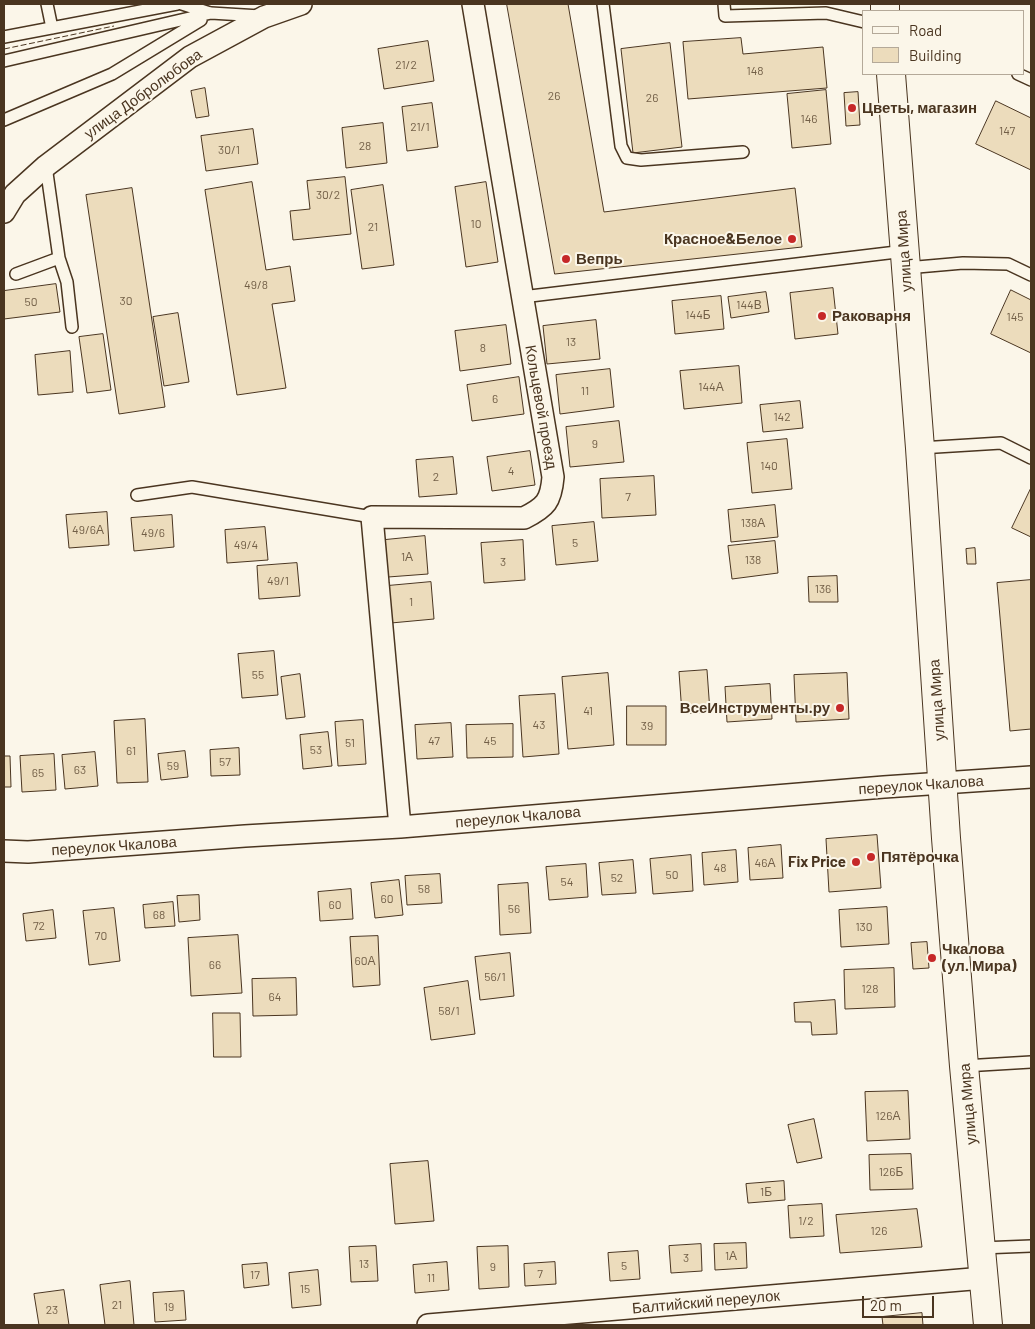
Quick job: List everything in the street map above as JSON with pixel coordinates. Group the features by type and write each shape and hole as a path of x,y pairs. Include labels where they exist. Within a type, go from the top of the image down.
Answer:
{"main road":[{"name":"улица Мира","path":"891,75 964,1066 988,1325"}],"street":[{"name":"улица Добролюбова","path":"4,212 15,194 46,166 190,57 264,17 301,4"},
{"name":"Кольцевой проезд","path":"372,517 524,518 539,511 551,495 553,477 473,4"},
{"path":"372,517 400,827"},
{"name":"переулок Чкалова","path":"4,851 28,852 400,827 1031,777"},
{"name":"Балтийский переулок","path":"428,1325 984,1278"}],"lane":[{"path":"47,4 52,28"},
{"path":"4,38 177,4"},
{"path":"182,4 211,14 264,17"},
{"path":"603,4 621,146 628,158 641,160 744,152"},
{"path":"724,4 725,16 826,13 862,22"},
{"path":"4,61 211,14"},
{"path":"4,120 112,74 211,14"},
{"path":"46,166 59,258 67,282 72,327"},
{"path":"16,274 59,258"},
{"path":"522,296 905,259 1008,264 1031,275"},
{"path":"920,448 1001,443 1031,458"},
{"path":"137,495 192,487 372,517"},
{"path":"964,1066 1031,1062"},
{"path":"981,1248 1031,1246"}],"building":[{"path":"507,4 568,4 604,212 795,188 802,247 555,274"},
{"path":"741,38 743,54 823,47 827,88 688,99 683,42"},
{"path":"428,41 434,81 384,89 378,49"},
{"path":"670,43 682,147 633,153 621,49"},
{"path":"205,88 209,116 196,118 191,91"},
{"path":"826,90 831,144 792,148 787,94"},
{"path":"858,92 860,125 846,126 844,93"},
{"path":"996,101 1031,118 1031,170 976,144"},
{"path":"432,103 438,147 407,151 402,107"},
{"path":"383,123 387,163 346,168 342,128"},
{"path":"253,129 258,164 206,171 201,136"},
{"path":"345,177 351,234 293,240 290,211 310,209 307,181"},
{"path":"252,182 266,270 290,266 295,301 272,304 286,388 237,395 205,190"},
{"path":"486,182 498,262 466,267 455,187"},
{"path":"383,185 394,265 362,269 351,190"},
{"path":"132,188 165,407 119,414 86,195"},
{"path":"56,284 60,312 4,319 4,291"},
{"path":"833,288 838,334 795,339 790,293"},
{"path":"1011,290 1031,300 1031,353 991,334"},
{"path":"766,292 769,312 731,318 728,297"},
{"path":"721,296 724,329 675,334 672,301"},
{"path":"178,313 189,382 164,386 153,317"},
{"path":"596,320 600,359 547,364 543,326"},
{"path":"506,325 511,364 460,371 455,331"},
{"path":"103,334 111,390 87,393 79,337"},
{"path":"70,351 73,392 38,395 35,355"},
{"path":"739,366 742,403 684,409 680,371"},
{"path":"610,369 614,407 560,414 556,375"},
{"path":"519,377 524,414 472,421 467,385"},
{"path":"800,401 803,428 763,432 760,405"},
{"path":"619,421 624,462 570,467 566,427"},
{"path":"787,439 792,489 752,493 747,443"},
{"path":"530,451 535,485 492,491 487,457"},
{"path":"453,457 457,494 419,497 416,460"},
{"path":"654,476 656,515 602,518 600,479"},
{"path":"1031,488 1031,537 1012,528"},
{"path":"775,505 778,537 731,542 728,510"},
{"path":"107,512 109,545 69,548 66,515"},
{"path":"172,515 174,547 134,551 131,518"},
{"path":"594,522 598,561 556,565 552,526"},
{"path":"265,527 268,560 227,563 225,530"},
{"path":"425,536 428,574 388,577 385,540"},
{"path":"523,540 525,580 484,583 481,543"},
{"path":"775,541 778,573 732,579 728,546"},
{"path":"975,548 976,564 967,564 966,549"},
{"path":"297,563 300,596 259,599 257,566"},
{"path":"837,576 838,602 809,602 808,577"},
{"path":"1031,580 1031,729 1010,731 997,583"},
{"path":"431,582 434,619 391,623 387,586"},
{"path":"274,651 278,695 242,698 238,654"},
{"path":"707,670 710,712 682,714 679,672"},
{"path":"608,673 614,745 568,749 562,677"},
{"path":"847,673 849,719 796,722 794,675"},
{"path":"300,674 305,717 286,719 281,677"},
{"path":"770,684 772,719 727,722 725,687"},
{"path":"555,694 559,754 523,757 519,696"},
{"path":"627,706 666,706 666,745 627,745"},
{"path":"145,719 148,782 117,783 114,721"},
{"path":"363,720 366,764 338,766 335,722"},
{"path":"451,723 453,757 417,759 415,725"},
{"path":"513,724 513,757 467,758 466,725"},
{"path":"328,732 332,766 303,769 300,735"},
{"path":"239,748 240,775 211,776 210,750"},
{"path":"185,751 188,777 161,780 158,754"},
{"path":"95,752 98,786 65,789 62,755"},
{"path":"54,754 56,790 22,792 20,756"},
{"path":"4,756 10,756 11,787 4,787"},
{"path":"877,835 881,888 829,892 826,839"},
{"path":"781,845 783,878 750,880 748,848"},
{"path":"736,850 738,882 704,885 702,853"},
{"path":"691,855 693,891 653,894 650,859"},
{"path":"633,860 636,893 602,895 599,863"},
{"path":"586,864 588,897 549,900 546,867"},
{"path":"440,874 442,903 407,905 405,876"},
{"path":"399,880 403,915 375,918 371,883"},
{"path":"528,883 531,933 500,935 498,885"},
{"path":"351,889 353,919 320,921 318,892"},
{"path":"199,895 200,920 179,922 177,896"},
{"path":"173,902 175,926 145,928 143,905"},
{"path":"887,907 889,944 841,947 839,910"},
{"path":"114,908 120,961 89,965 83,911"},
{"path":"53,910 56,938 26,941 23,914"},
{"path":"238,935 242,993 191,996 188,938"},
{"path":"378,936 380,985 353,987 350,937"},
{"path":"927,942 929,968 913,969 911,943"},
{"path":"510,953 514,996 480,1000 475,957"},
{"path":"894,968 895,1007 845,1009 844,970"},
{"path":"296,978 297,1015 253,1016 252,979"},
{"path":"468,981 475,1034 431,1040 424,988"},
{"path":"835,1000 837,1034 812,1035 811,1022 795,1022 794,1003"},
{"path":"213,1013 240,1013 241,1057 214,1057"},
{"path":"908,1091 910,1139 867,1141 865,1092"},
{"path":"814,1119 822,1158 797,1163 788,1125"},
{"path":"911,1154 913,1189 870,1190 869,1155"},
{"path":"428,1161 434,1221 395,1224 390,1164"},
{"path":"784,1181 785,1200 748,1203 746,1184"},
{"path":"822,1204 824,1236 790,1238 788,1206"},
{"path":"917,1209 922,1247 840,1253 836,1215"},
{"path":"746,1243 747,1268 715,1270 714,1244"},
{"path":"701,1244 702,1271 671,1273 669,1246"},
{"path":"376,1246 378,1281 351,1282 349,1247"},
{"path":"508,1246 509,1287 479,1289 477,1247"},
{"path":"638,1251 640,1279 610,1281 608,1253"},
{"path":"447,1262 449,1290 415,1293 413,1265"},
{"path":"555,1262 556,1284 525,1286 524,1264"},
{"path":"267,1263 269,1285 244,1288 242,1265"},
{"path":"318,1270 321,1305 292,1308 289,1273"},
{"path":"130,1281 134,1325 105,1325 100,1285"},
{"path":"64,1290 69,1325 39,1325 34,1294"},
{"path":"184,1291 186,1320 155,1322 153,1293"},
{"path":"922,1313 923,1325 883,1325 882,1317"}],"fence":[{"path":"4,49 114,26"}],"place":[{"name":"Цветы, магазин","path":"852,108"},
{"name":"Красное&Белое","path":"792,239"},
{"name":"Вепрь","path":"566,259"},
{"name":"Раковарня","path":"822,316"},
{"name":"ВсеИнструменты.ру","path":"840,708"},
{"name":"Пятёрочка","path":"871,857"},
{"name":"Fix Price","path":"856,862"},
{"name":"Чкалова (ул. Мира)","path":"932,958"}]}
